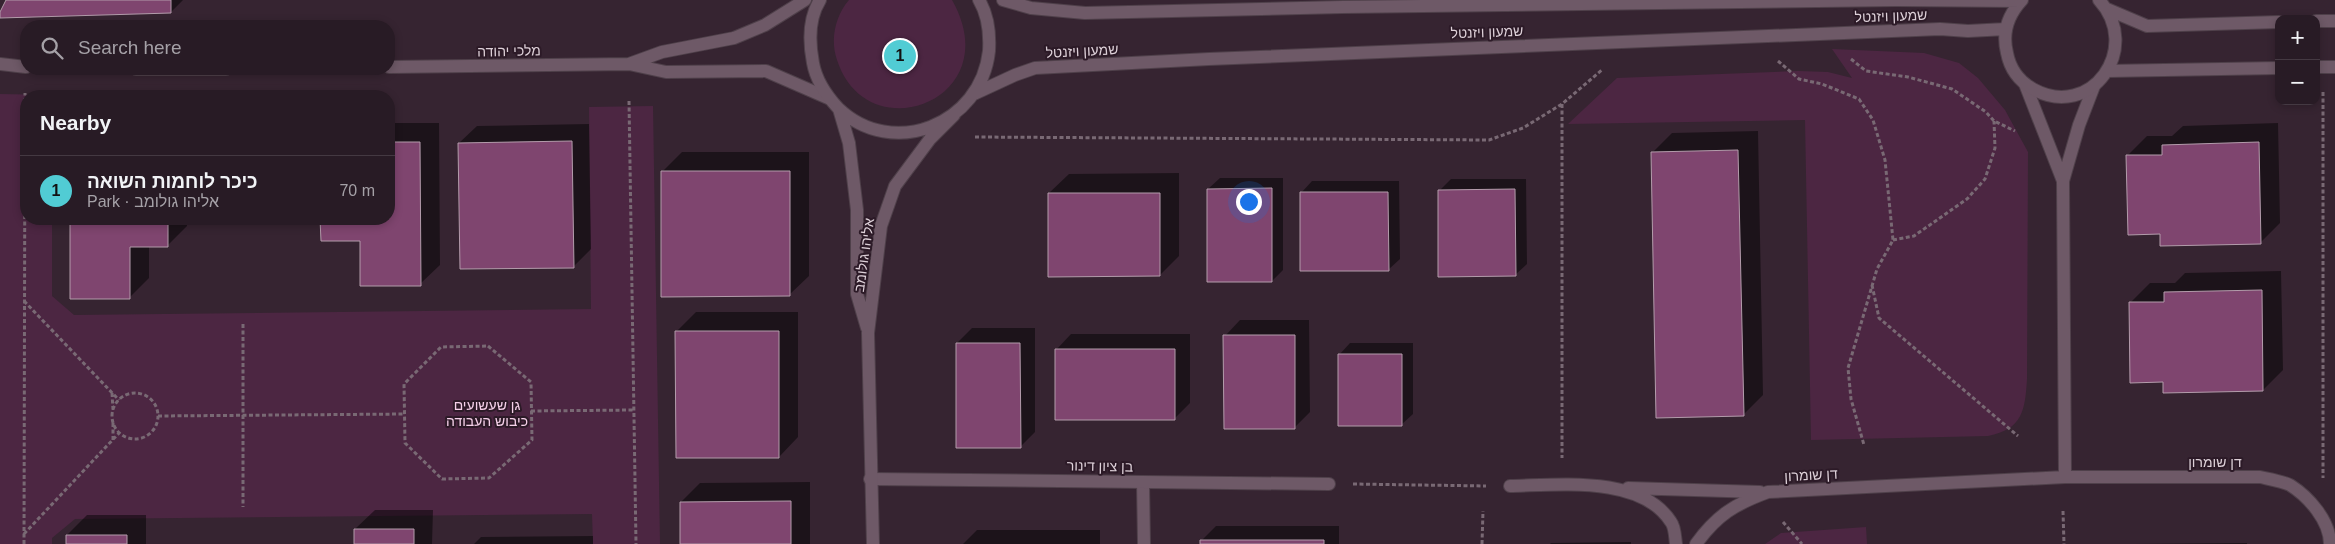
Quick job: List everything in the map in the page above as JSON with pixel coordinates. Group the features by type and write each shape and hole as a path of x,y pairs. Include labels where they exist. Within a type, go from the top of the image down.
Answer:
{"street":[{"name":"מלכי יהודה","path":"629,64 662,52 734,38 766,25 805,0"},
{"path":"820,0 811,24 810,45 814,73 828,98 848,117 873,129 902,134 929,128 954,115"},
{"path":"974,94 987,68 990,37 983,6 979,0"},
{"name":"שמעון ויזנטל","path":"1003,0 1032,8 1085,13 1343,7 2021,0"},
{"path":"2021,0 2011,14 2006,29 2005,45 2008,60 2015,73 2025,84 2041,93 2060,97 2078,94 2094,86 2108,71 2115,56 2117,40 2114,24 2103,4"},
{"path":"2103,4 2147,26 2275,22"},
{"path":"2320,21 2335,21"},
{"name":"שמעון ויזנטל","path":"974,94 1035,68 1209,58 1910,30 2006,29"},
{"path":"0,64 20,66"},
{"name":"מלכי יהודה","path":"395,67 629,64 666,72 766,72 828,98"},
{"path":"2108,71 2275,68"},
{"path":"2025,84 2063,182"},
{"path":"2065,477 2063,182 2079,125 2088,106 2094,86"},
{"name":"אליהו גולומב","path":"873,544 868,333 881,226 895,186 930,139 974,94"},
{"name":"אליהו גולומב","path":"839,108 849,143 857,210 857,294 868,333"},
{"name":"דן שומרון","path":"1510,486 1564,485 1768,492 2065,477 2260,477 2289,485 2310,502 2320,515 2330,535 2330,544"},
{"name":"בן ציון דינור","path":"870,478 1330,484"},
{"path":"1143,482 1144,544"},
{"path":"1618,488 1652,501 1672,523 1676,544"},
{"name":"דן שומרון","path":"1696,544 1721,514 1740,502 1768,492"}],"path":[{"path":"1775,57 1779,63 1799,79 1822,84 1859,98 1874,120 1885,160 1894,240 1877,269 1848,368 1851,399 1864,446"},
{"path":"1847,57 1866,71 1908,77 1952,88 1986,112 1994,121 2017,132"},
{"path":"975,136 1489,140 1523,128 1562,104 1606,66"},
{"path":"2310,502 2323,492 2325,67"},
{"path":"26,75 26,90"},
{"path":"629,101 636,544"},
{"path":"1562,104 1564,485"},
{"path":"1894,240 1914,236 1967,199 1985,179 1995,148 1994,121"},
{"path":"24,544 25,225"},
{"path":"1872,284 1879,318 2018,436"},
{"path":"24,301 119,400"},
{"path":"242,324 243,507"},
{"path":"488,346 531,382 532,440 489,478 442,479 406,443 405,414 404,384 441,347 488,346"},
{"path":"112,393 113,417 114,425 124,436 132,438 147,436 153,430 158,416 153,402 142,394 127,394 119,400 113,410 113,417 113,440"},
{"path":"531,411 634,410"},
{"path":"158,416 405,414"},
{"path":"24,534 120,432"},
{"path":"1330,484 1510,486"},
{"path":"1482,544 1483,511"},
{"path":"2063,511 2064,544"},
{"path":"1783,522 1802,544"}],"green space":[{"path":"849,0 952,0 965,35 962,65 949,87 927,102 902,108 876,104 853,88 837,60 834,44 837,21"},
{"path":"1832,49 1924,53 1959,63 1978,78 2005,110 2028,152 2026,390 2020,417 2009,428 2000,433 1988,436 1811,440 1805,120 1568,124 1617,78 1798,71 1828,72 1852,78"},
{"name":"גן שעשועים כיבוש העבודה","path":"0,94 20,94 20,225 52,225 52,296 74,315 591,309 589,107 653,106 660,544 593,544 592,514 75,519 52,538 52,544 0,544"},
{"path":"1866,527 1867,544 1765,544 1781,533"}],"building":[{"path":"6,0 171,0 171,13 0,18 0,12"},
{"path":"572,141 574,268 460,269 458,143"},
{"path":"395,142 420,142 421,286 360,286 360,241 321,241 320,225 395,225"},
{"path":"2259,142 2261,244 2160,246 2160,234 2128,235 2126,155 2162,155 2162,145"},
{"path":"1738,150 1744,416 1656,418 1651,152"},
{"path":"661,171 790,171 790,296 661,297"},
{"path":"1272,188 1272,282 1207,282 1207,189"},
{"path":"1515,189 1516,276 1438,277 1438,190"},
{"path":"1300,192 1388,192 1389,271 1300,271"},
{"path":"1048,193 1160,193 1160,276 1048,277"},
{"path":"70,225 168,225 168,247 130,247 130,299 70,299"},
{"path":"2262,290 2263,391 2163,393 2163,382 2130,383 2129,302 2164,302 2164,292"},
{"path":"675,331 779,331 779,458 676,458"},
{"path":"1223,335 1295,335 1295,429 1224,429"},
{"path":"956,343 1020,343 1021,448 956,448"},
{"path":"1055,349 1175,349 1175,420 1055,420"},
{"path":"1338,354 1402,354 1402,426 1338,426"},
{"path":"791,501 791,544 680,544 680,502"},
{"path":"354,529 414,529 414,544 354,544"},
{"path":"66,535 127,535 127,544 66,544"},
{"path":"1200,540 1324,540 1324,544 1200,544"}],"place":[{"name":"כיכר לוחמות השואה","path":"900,56"}]}
